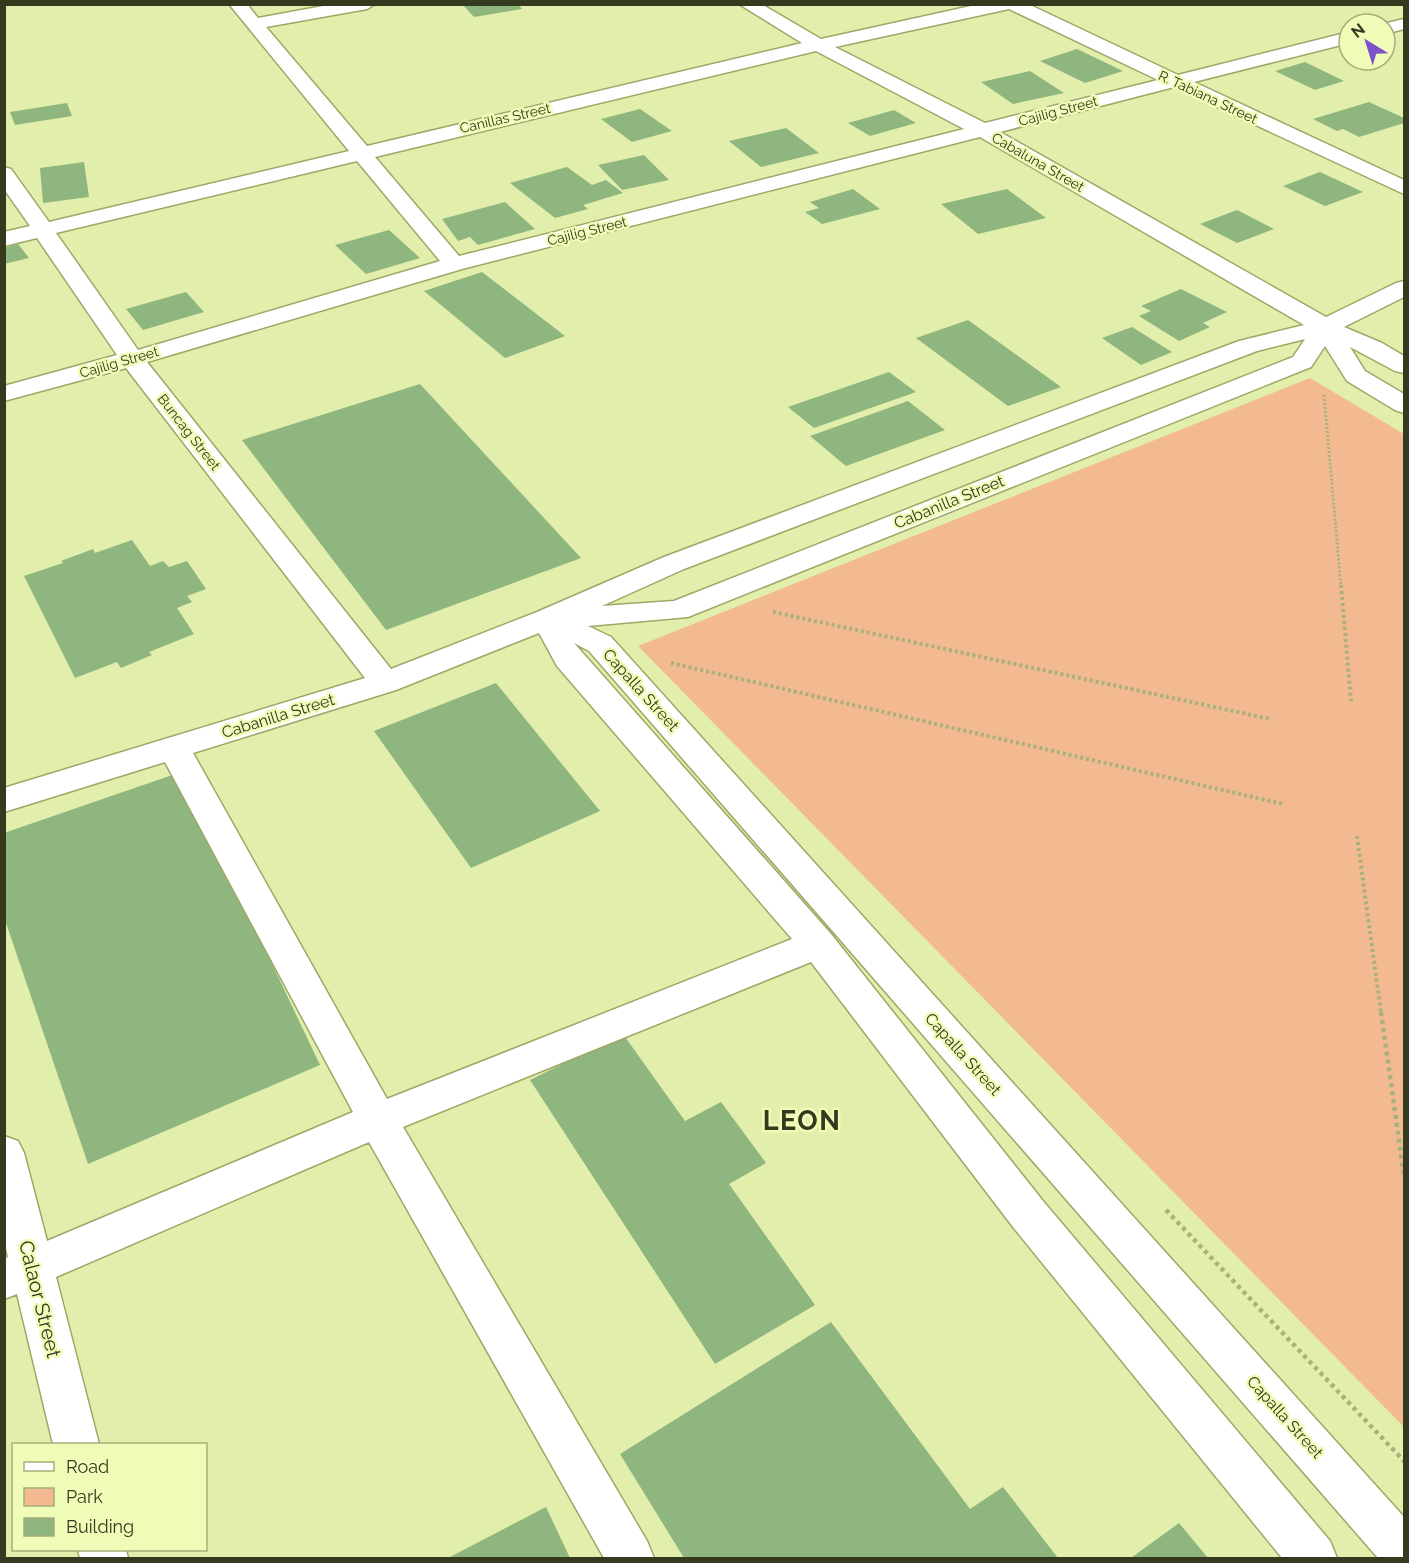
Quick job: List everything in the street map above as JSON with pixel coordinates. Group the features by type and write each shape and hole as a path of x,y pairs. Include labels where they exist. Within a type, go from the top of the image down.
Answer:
{"street":[{"path":"237,4 454,264"},
{"path":"254,24 367,4"},
{"name":"Cabaluna Street","path":"747,4 818,45 984,131 1325,327 1373,348 1404,366"},
{"name":"Canillas Street","path":"4,239 361,152 818,45 1007,4"},
{"name":"R. Tabiana Street","path":"1013,4 1404,188"},
{"name":"Cajilig Street","path":"4,394 132,359 454,264 1337,40"},
{"name":"Buncag Street","path":"4,173 132,359 385,683"},
{"name":"Cabanilla Street","path":"4,800 385,683 548,619 674,563 1248,346 1325,327 1404,288"},
{"name":"Cabaluna Street","path":"1325,327 1356,376 1404,405"},
{"name":"Cabanilla Street","path":"548,619 678,610 1302,362 1325,327"},
{"name":"Capalla Street","path":"548,619 560,648 568,658 818,944 1028,1214 1313,1558"},
{"name":"Capalla Street","path":"548,619 600,644 1404,1552"},
{"path":"174,748 378,1120 630,1558"},
{"path":"19,1273 378,1120 818,944"},
{"name":"Calaor Street","path":"4,1153 19,1273 76,1443"}],"path":[{"path":"1324,391 1351,701"},
{"path":"771,612 1270,719"},
{"path":"664,661 1283,804"},
{"path":"1357,836 1404,1176"},
{"path":"1158,1202 1404,1461"}],"green space":[{"path":"1310,378 1404,434 1404,1427 638,646"}],"building":[{"path":"462,4 518,4 522,9 474,17"},
{"path":"1077,49 1123,71 1085,83 1040,61"},
{"path":"1305,62 1344,81 1315,90 1275,71"},
{"path":"1030,71 1064,93 1013,104 981,82"},
{"path":"1369,102 1404,118 1404,123 1359,137 1343,129 1337,131 1313,119"},
{"path":"67,103 72,116 15,125 10,112"},
{"path":"640,109 672,131 632,142 601,119"},
{"path":"894,110 916,123 870,136 848,123"},
{"path":"786,128 819,153 761,167 729,141"},
{"path":"644,155 669,180 622,190 598,165"},
{"path":"84,162 89,197 43,203 40,168"},
{"path":"567,167 592,185 606,180 623,193 583,205 588,209 555,218 510,183"},
{"path":"1320,172 1363,192 1325,206 1283,186"},
{"path":"853,189 880,209 822,224 805,212 819,208 810,202"},
{"path":"1007,189 1046,218 978,234 941,204"},
{"path":"505,202 535,229 478,245 470,237 458,241 442,219"},
{"path":"1237,210 1274,229 1237,243 1200,224"},
{"path":"389,230 420,258 366,274 335,245"},
{"path":"18,244 29,258 4,264 4,248"},
{"path":"482,272 565,336 505,358 424,291"},
{"path":"1181,289 1227,312 1203,323 1210,327 1179,341 1139,316 1151,311 1141,306"},
{"path":"186,292 204,312 143,330 126,309"},
{"path":"968,320 1061,387 1008,406 916,338"},
{"path":"1132,327 1172,352 1141,365 1102,338"},
{"path":"889,372 916,392 814,428 788,407"},
{"path":"420,384 581,558 386,630 242,440"},
{"path":"908,401 945,430 846,466 810,436"},
{"path":"132,540 150,566 163,561 169,567 187,561 206,589 187,596 192,602 177,608 194,634 149,652 152,655 121,668 117,662 75,678 24,576 63,563 61,561 93,549 95,553"},
{"path":"496,683 600,811 471,868 374,731"},
{"path":"181,772 320,1065 88,1164 4,917 4,833"},
{"path":"623,1034 685,1121 721,1102 766,1163 729,1184 815,1305 715,1364 530,1080"},
{"path":"831,1322 970,1509 1003,1487 1058,1558 684,1558 620,1454"},
{"path":"546,1507 570,1558 448,1558"},
{"path":"1179,1523 1208,1558 1131,1558"}],"district":[{"name":"LEON","path":"802,1120"}]}
